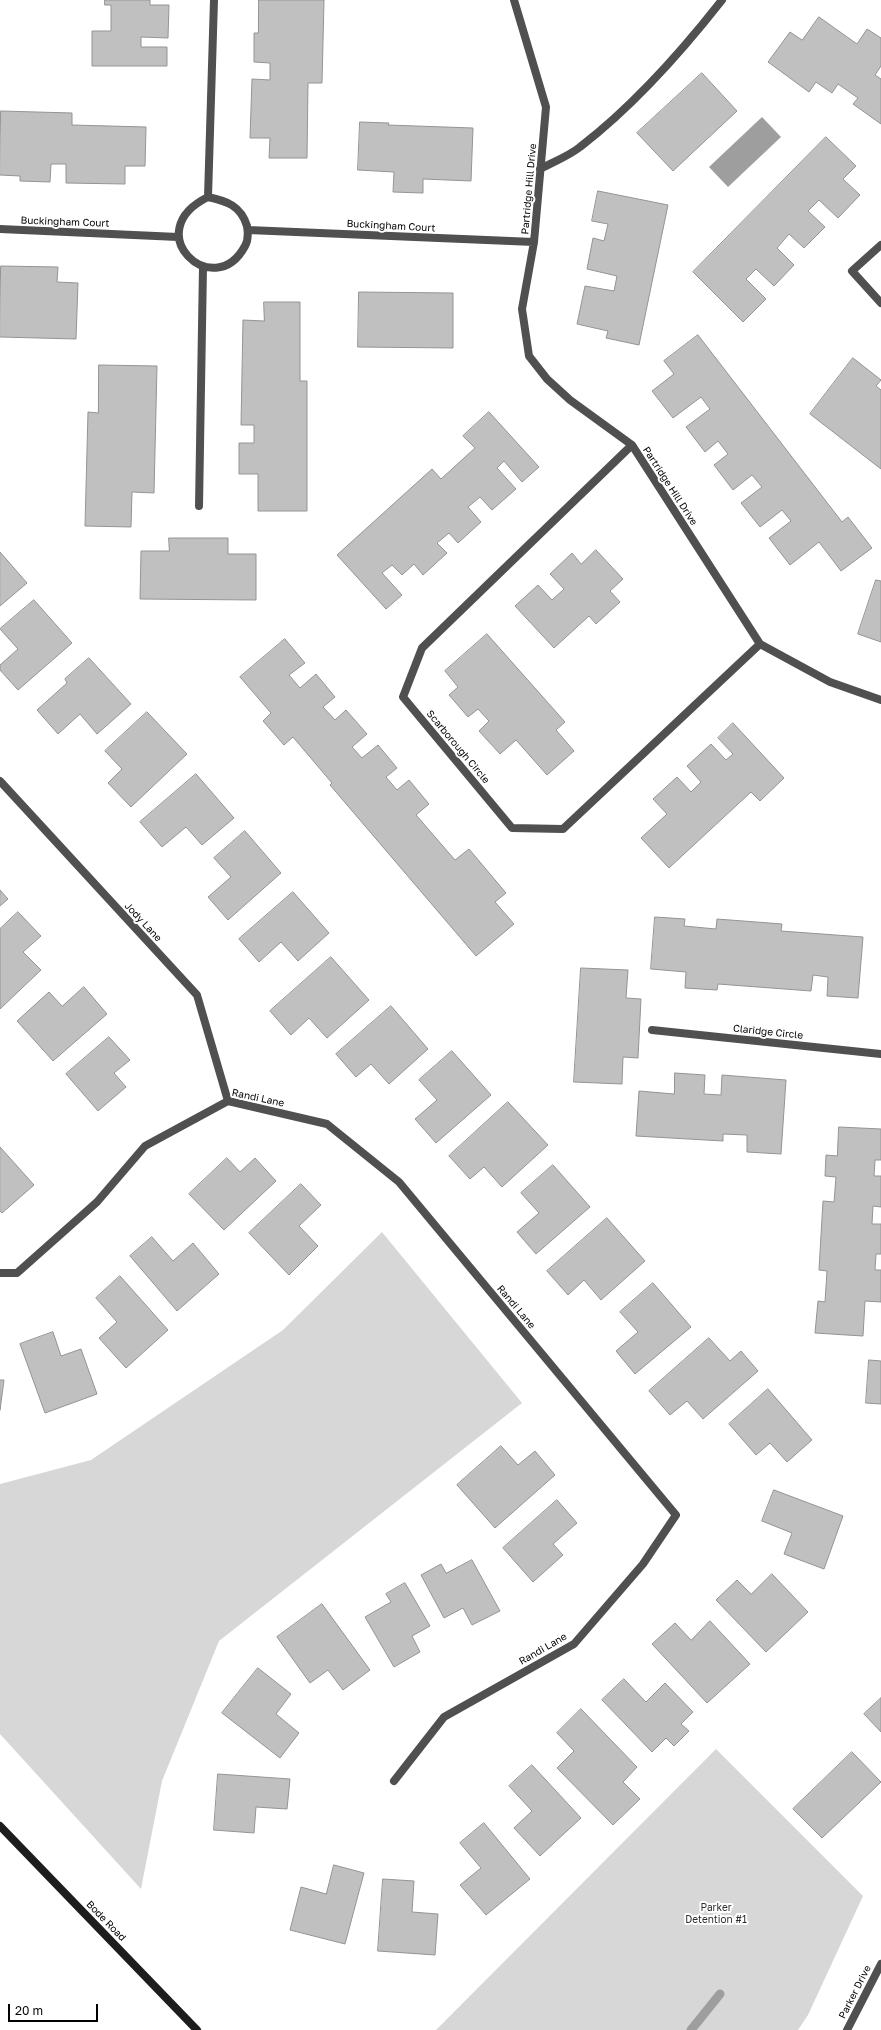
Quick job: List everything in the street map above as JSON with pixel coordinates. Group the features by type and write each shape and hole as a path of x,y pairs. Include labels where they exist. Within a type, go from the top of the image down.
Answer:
{"street":[{"path":"208,197 214,0"},
{"name":"Partridge Hill Drive","path":"514,0 546,107 534,242 522,309 529,356 548,379 570,400 632,445 760,644 830,682 881,700"},
{"path":"540,169 579,148 624,108 689,41 722,0"},
{"path":"208,197 224,200 235,206 244,217 248,230 246,244 240,255 230,264 217,268 203,267 191,260 182,250 178,237 180,223 186,211 208,197"},
{"name":"Buckingham Court","path":"0,229 178,237"},
{"name":"Buckingham Court","path":"248,230 534,242"},
{"path":"881,245 852,271 881,303"},
{"path":"199,506 203,267"},
{"name":"Scarborough Circle","path":"632,445 422,648 403,697 512,828 563,829 760,644"},
{"name":"Jody Lane","path":"0,781 197,995 228,1101"},
{"name":"Claridge Circle","path":"652,1030 881,1054"},
{"name":"Randi Lane","path":"0,1273 16,1273 97,1202 145,1146 228,1101 327,1124 400,1182 676,1515 643,1564 574,1644 444,1716 394,1781"},
{"name":"Bode Road","path":"0,1826 197,2030"},
{"name":"Parker Drive","path":"847,2030 881,1964"}],"green space":[{"path":"382,1232 522,1403 219,1641 162,1781 141,1889 0,1734 0,1484 91,1460 283,1330"},
{"name":"Parker Detention #1","path":"716,1749 863,1896 808,2015 798,2030 436,2030"}],"shaded area":[{"path":"762,117 781,137 728,187 709,167"}],"building":[{"path":"105,0 150,0 150,5 169,5 168,38 141,37 141,47 167,47 167,66 92,66 92,31 111,31 111,5 105,5"},
{"path":"259,0 324,0 322,83 308,83 307,158 269,158 270,138 250,138 252,79 270,80 270,63 254,62 254,33 258,33"},
{"path":"819,17 857,44 867,29 881,38 881,66 875,75 881,79 881,124 853,104 858,98 838,84 832,93 816,82 809,92 768,62 790,32 802,40"},
{"path":"702,73 737,111 673,171 637,133"},
{"path":"1,111 72,113 72,125 146,127 145,166 125,166 125,184 66,183 66,164 51,164 50,182 20,181 20,176 0,175"},
{"path":"360,122 389,123 388,125 473,128 471,181 423,179 423,193 393,192 394,172 358,170"},
{"path":"826,137 856,166 843,179 860,195 838,218 819,200 808,211 825,227 804,248 789,234 777,248 794,265 774,286 756,269 746,279 766,299 743,322 693,272"},
{"path":"598,191 668,205 639,345 606,338 608,331 577,324 585,286 614,291 617,276 587,269 593,238 604,241 608,224 592,221"},
{"path":"1,266 58,267 57,282 78,283 76,339 0,337"},
{"path":"359,292 453,293 453,348 358,347"},
{"path":"264,302 300,302 300,381 307,381 307,511 258,511 258,474 239,474 239,443 254,443 254,425 241,425 243,320 264,321"},
{"path":"698,335 842,522 848,517 872,548 841,571 819,542 790,565 769,538 791,521 782,510 760,527 741,503 762,487 752,475 733,490 714,465 728,454 718,441 705,452 686,427 710,409 701,397 673,418 652,391 674,374 664,361"},
{"path":"853,358 881,380 876,386 881,390 881,469 810,414"},
{"path":"99,365 157,366 154,493 132,492 131,527 85,526 88,412 98,413"},
{"path":"489,412 539,467 522,482 504,461 497,468 516,489 492,510 480,497 468,507 481,522 458,543 449,533 437,543 447,553 423,575 414,564 402,575 392,565 382,573 402,595 386,609 337,555 432,469 441,479 475,448 463,436"},
{"path":"169,538 228,538 228,554 256,554 256,600 140,599 141,551 169,551"},
{"path":"596,550 623,579 610,591 620,602 596,624 589,616 554,648 515,606 538,585 552,600 564,589 550,574 572,553 581,564"},
{"path":"0,552 27,583 0,606"},
{"path":"876,580 881,581 881,642 858,634"},
{"path":"34,600 72,643 18,690 0,670 0,665 18,649 0,629"},
{"path":"487,634 565,722 556,730 574,751 547,775 516,740 500,754 479,731 489,721 478,709 468,717 449,695 458,687 445,671"},
{"path":"285,639 305,663 289,675 300,688 316,674 335,697 323,707 335,720 346,710 367,734 352,747 362,758 378,745 397,768 386,777 397,790 409,780 429,804 416,815 455,860 469,849 506,893 495,902 514,924 476,956 330,785 332,783 293,737 284,745 263,721 271,713 240,677"},
{"path":"89,658 131,704 97,734 80,714 58,734 37,710 67,683 65,679"},
{"path":"147,712 187,754 131,807 108,783 122,769 105,751"},
{"path":"733,723 784,778 760,801 751,792 669,868 641,838 667,814 653,799 677,777 691,792 701,782 687,766 711,744 726,760 733,754 718,738"},
{"path":"196,774 234,818 202,845 186,827 162,847 140,822"},
{"path":"245,831 281,873 228,920 208,897 231,877 214,858"},
{"path":"0,890 8,899 0,906"},
{"path":"293,892 329,933 298,961 281,942 259,962 239,939"},
{"path":"18,912 41,936 23,952 41,970 0,1009 0,929"},
{"path":"655,917 685,919 684,926 716,929 717,919 782,924 781,931 863,937 858,998 827,996 828,977 813,975 811,991 718,984 717,990 685,988 686,972 651,969"},
{"path":"331,957 369,1000 327,1038 309,1018 291,1035 270,1011"},
{"path":"581,968 628,970 626,998 641,999 638,1058 623,1057 622,1084 574,1082"},
{"path":"84,987 107,1014 53,1061 17,1021 49,992 62,1006"},
{"path":"391,1006 428,1049 389,1084 371,1064 356,1077 336,1054"},
{"path":"109,1037 130,1060 114,1073 126,1087 98,1111 66,1074"},
{"path":"452,1051 491,1095 436,1143 415,1119 437,1100 419,1080"},
{"path":"675,1073 705,1075 704,1094 721,1095 722,1075 786,1080 781,1154 747,1152 747,1135 723,1134 723,1141 636,1136 639,1091 674,1094"},
{"path":"508,1102 548,1145 502,1187 484,1167 470,1179 449,1156"},
{"path":"839,1127 881,1129 881,1160 875,1160 874,1176 881,1176 881,1207 873,1206 872,1224 881,1224 881,1254 876,1254 875,1270 881,1270 881,1302 865,1301 863,1336 815,1333 818,1301 825,1302 827,1271 819,1270 823,1201 834,1202 836,1177 825,1176 826,1155 837,1156"},
{"path":"0,1147 34,1185 2,1213 0,1211"},
{"path":"227,1158 240,1172 255,1158 276,1181 224,1230 189,1194"},
{"path":"553,1165 590,1207 536,1254 517,1232 539,1213 521,1193"},
{"path":"301,1184 321,1205 299,1226 318,1246 289,1275 249,1233"},
{"path":"607,1218 645,1261 601,1300 584,1280 568,1295 547,1271"},
{"path":"152,1237 173,1261 193,1243 219,1274 177,1311 130,1256"},
{"path":"120,1276 168,1330 126,1368 99,1338 117,1322 96,1298"},
{"path":"653,1283 691,1327 635,1374 616,1351 638,1332 620,1312"},
{"path":"53,1332 61,1356 81,1349 97,1394 45,1413 20,1344"},
{"path":"709,1338 730,1361 741,1351 758,1371 703,1419 687,1401 670,1415 649,1391"},
{"path":"869,1360 881,1361 881,1404 866,1403"},
{"path":"0,1380 4,1380 0,1410"},
{"path":"768,1389 812,1440 787,1462 770,1443 756,1455 729,1424"},
{"path":"501,1446 518,1465 535,1451 555,1475 495,1528 457,1485"},
{"path":"774,1490 843,1516 824,1569 784,1554 792,1533 762,1521"},
{"path":"557,1500 577,1523 553,1544 563,1555 533,1582 503,1548"},
{"path":"472,1560 500,1611 472,1625 463,1608 444,1618 421,1575 441,1564 446,1573"},
{"path":"772,1574 808,1612 766,1652 716,1600 737,1580 751,1594"},
{"path":"405,1583 430,1626 412,1636 420,1652 394,1667 365,1617 391,1602 386,1594"},
{"path":"322,1604 370,1670 343,1690 328,1670 310,1683 277,1637"},
{"path":"710,1621 750,1664 707,1703 652,1644 675,1623 691,1640"},
{"path":"258,1668 291,1694 276,1714 299,1733 280,1758 222,1713"},
{"path":"624,1679 646,1702 665,1683 693,1712 681,1724 689,1731 674,1746 666,1738 652,1752 602,1700"},
{"path":"881,1698 881,1732 864,1714"},
{"path":"581,1709 637,1767 623,1782 640,1799 613,1825 557,1768 574,1751 557,1733"},
{"path":"852,1752 881,1782 822,1838 793,1809"},
{"path":"532,1765 581,1818 540,1856 514,1828 532,1811 509,1786"},
{"path":"218,1774 290,1779 287,1809 256,1807 254,1833 214,1830"},
{"path":"484,1823 530,1879 486,1915 460,1885 481,1868 460,1843"},
{"path":"334,1865 364,1873 345,1944 290,1930 301,1887 326,1894"},
{"path":"383,1879 414,1881 412,1912 438,1914 435,1955 378,1951"}],"waterway":[{"path":"691,2030 720,1994"}]}
